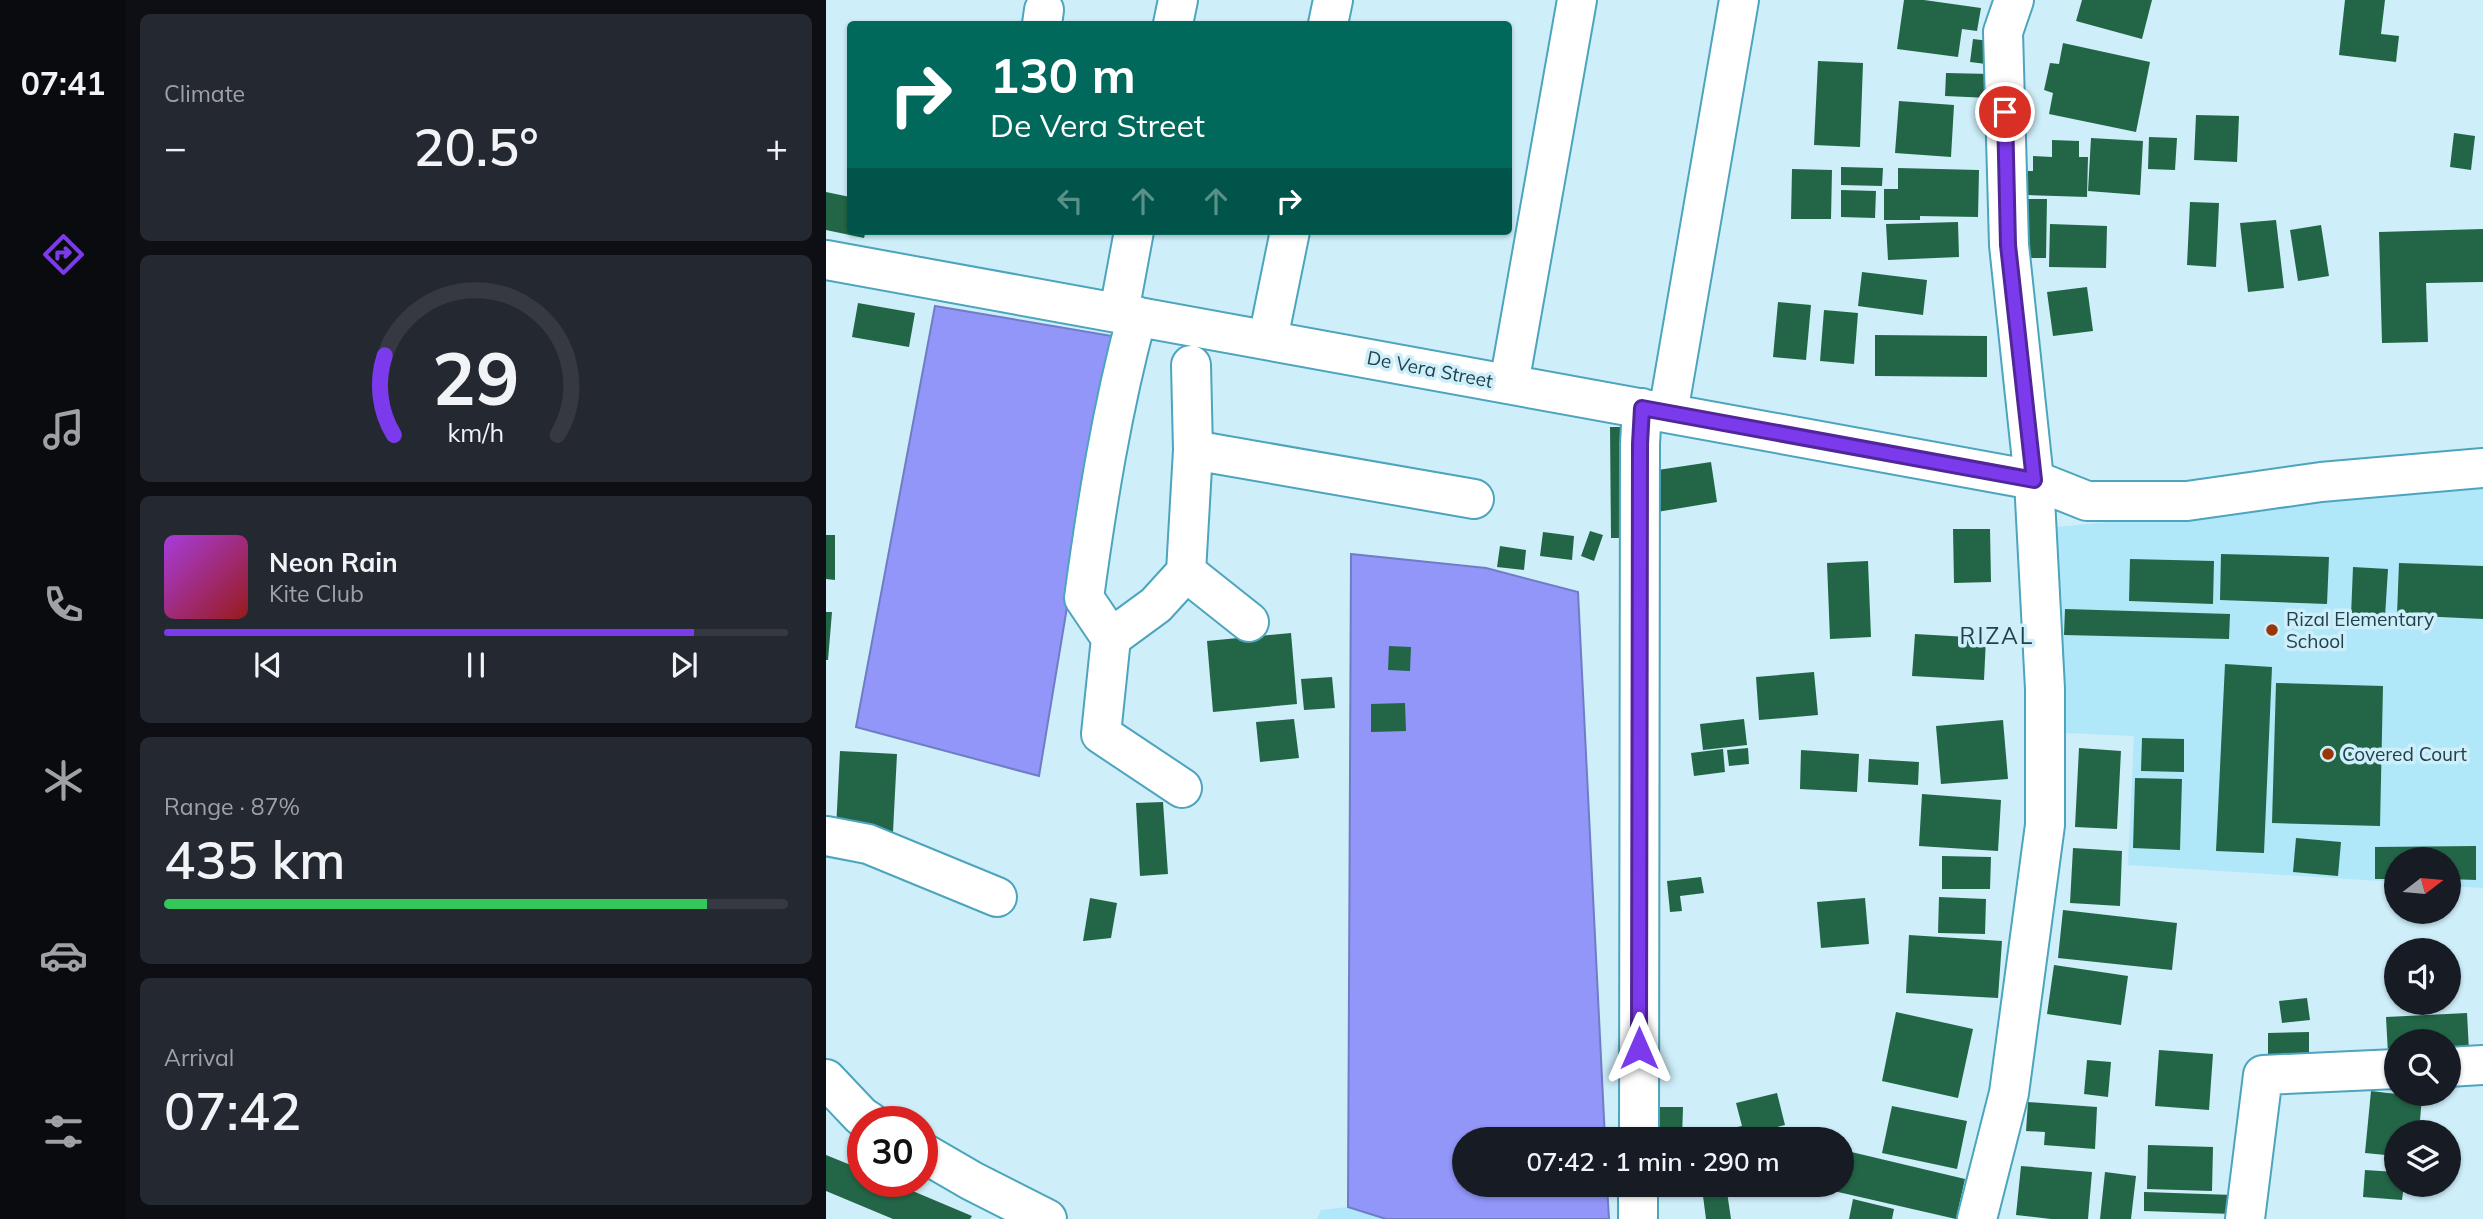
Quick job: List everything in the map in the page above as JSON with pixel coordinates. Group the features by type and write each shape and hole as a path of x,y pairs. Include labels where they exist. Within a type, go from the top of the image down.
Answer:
{"street":[{"path":"1174,21 1178,0"},
{"path":"1329,21 1333,0"},
{"path":"1509,384 1577,0"},
{"path":"1639,1127 1640,444 1655,410 1739,0"},
{"path":"1976,1219 2009,1093 2045,825 2045,689 2034,480 2008,245 2003,32 2014,0"},
{"path":"1134,235 1128,314 1119,380 1100,483 1084,598 1111,638 1101,734 1182,788"},
{"path":"1268,339 1289,235"},
{"name":"De Vera Street","path":"826,260 1128,314 1194,348 1268,339 2034,480 2087,502 2187,500 2320,482 2483,468"},
{"path":"1111,638 1156,605 1186,572 1193,450 1194,348"},
{"path":"1193,450 1474,499"},
{"path":"1186,572 1249,622"},
{"path":"826,836 868,844 997,897"},
{"path":"2461,1066 2483,1065"},
{"path":"2245,1219 2263,1074 2384,1069"},
{"path":"826,1079 852,1106"},
{"path":"938,1161 1047,1219"},
{"path":"1638,1197 1638,1219"}],"shaded area":[{"name":"Rizal Elementary School","path":"2483,487 2483,888 2461,887 2461,847 2384,847 2384,881 2128,865 2134,736 2066,733 2056,527"},
{"path":"1348,1207 1386,1219 1317,1219 1321,1210"}],"water":[{"path":"935,306 1112,336 1039,776 856,727"},
{"path":"1351,554 1486,568 1578,592 1604,1127 1452,1127 1452,1197 1608,1197 1609,1219 1386,1219 1348,1207"}],"building":[{"path":"1904,0 1981,8 1977,31 1962,29 1958,57 1897,49"},
{"path":"2082,0 2152,0 2142,39 2076,21"},
{"path":"2345,0 2385,0 2381,34 2399,36 2396,62 2339,55"},
{"path":"1973,39 1997,42 1994,65 1970,62"},
{"path":"2063,43 2150,62 2136,132 2049,114 2053,93 2044,90 2050,63 2059,64"},
{"path":"1818,61 1863,63 1860,147 1814,145"},
{"path":"1946,73 1991,74 1990,98 1945,96"},
{"path":"1899,101 1954,105 1951,157 1895,153"},
{"path":"2196,115 2239,116 2237,162 2194,160"},
{"path":"2454,133 2475,136 2471,170 2450,167"},
{"path":"2149,137 2177,138 2175,170 2148,169"},
{"path":"2091,138 2143,141 2140,195 2088,191"},
{"path":"2052,140 2079,141 2079,157 2088,157 2087,197 2028,195 2028,171 2033,171 2033,156 2052,157"},
{"path":"1841,167 1883,168 1882,186 1841,185"},
{"path":"1898,168 1979,170 1978,217 1920,216 1920,220 1884,220 1884,189 1898,189"},
{"path":"1792,169 1832,170 1831,219 1791,219"},
{"path":"1841,190 1876,191 1875,218 1841,217"},
{"path":"826,192 847,196 847,234 826,230"},
{"path":"2015,199 2047,199 2046,258 2014,258"},
{"path":"2190,202 2219,203 2216,267 2187,265"},
{"path":"2276,220 2284,288 2248,292 2240,223"},
{"path":"1958,222 1959,257 1888,260 1886,224"},
{"path":"2050,224 2107,226 2106,268 2049,267"},
{"path":"2321,225 2329,276 2298,281 2290,230"},
{"path":"2483,229 2483,282 2426,283 2428,342 2382,343 2379,232"},
{"path":"1862,272 1927,280 1923,315 1858,306"},
{"path":"2087,287 2093,331 2053,336 2047,292"},
{"path":"1778,302 1811,305 1806,360 1773,357"},
{"path":"858,303 915,313 909,347 852,337"},
{"path":"1824,310 1858,313 1854,364 1820,361"},
{"path":"1875,335 1987,336 1987,377 1875,376"},
{"path":"1610,427 1635,427 1636,538 1611,538"},
{"path":"1711,462 1717,502 1657,512 1651,471"},
{"path":"1953,529 1990,529 1991,582 1954,583"},
{"path":"1590,531 1603,535 1594,561 1581,556"},
{"path":"1543,532 1574,536 1572,560 1540,556"},
{"path":"826,535 835,535 835,580 826,579"},
{"path":"1500,546 1526,550 1524,570 1497,567"},
{"path":"2221,554 2329,557 2327,604 2220,600"},
{"path":"2130,559 2214,561 2213,604 2129,601"},
{"path":"1868,561 1871,637 1830,639 1827,563"},
{"path":"2399,563 2483,566 2483,619 2397,615"},
{"path":"2353,567 2388,569 2385,617 2351,616"},
{"path":"2065,609 2230,614 2229,639 2064,635"},
{"path":"826,612 832,612 828,660 826,660"},
{"path":"1291,633 1297,704 1213,712 1207,641"},
{"path":"1915,634 1986,638 1984,680 1912,676"},
{"path":"1389,646 1411,647 1410,671 1388,670"},
{"path":"2225,664 2272,667 2264,853 2216,851"},
{"path":"1814,672 1818,715 1759,720 1756,677"},
{"path":"1332,677 1335,708 1304,710 1301,679"},
{"name":"Covered Court","path":"2276,683 2383,686 2380,826 2272,823"},
{"path":"1405,703 1406,731 1371,732 1371,704"},
{"path":"1294,719 1299,758 1260,762 1256,722"},
{"path":"1744,719 1747,745 1703,750 1700,724"},
{"path":"2003,720 2008,779 1941,784 1936,726"},
{"path":"2142,738 2184,739 2184,772 2141,771"},
{"path":"1748,748 1749,764 1729,766 1727,750"},
{"path":"2079,748 2121,751 2117,829 2075,827"},
{"path":"1723,749 1725,772 1694,776 1691,753"},
{"path":"1801,750 1859,754 1857,792 1800,789"},
{"path":"840,751 897,754 893,832 836,829"},
{"path":"1869,759 1919,762 1918,785 1868,782"},
{"path":"2135,778 2182,779 2180,850 2133,848"},
{"path":"1922,794 2001,800 1998,851 1919,846"},
{"path":"1163,802 1168,874 1140,876 1136,803"},
{"path":"2296,838 2341,842 2338,876 2293,872"},
{"path":"2476,846 2476,880 2461,879 2461,847 2384,847 2384,879 2375,879 2375,847"},
{"path":"2073,848 2122,851 2120,906 2070,903"},
{"path":"1942,856 1991,857 1990,889 1942,889"},
{"path":"1701,877 1704,893 1680,896 1682,911 1670,912 1667,881"},
{"path":"1939,897 1986,899 1985,934 1938,933"},
{"path":"1090,898 1117,903 1111,938 1083,941"},
{"path":"1865,898 1869,944 1821,948 1817,902"},
{"path":"2063,910 2177,923 2172,970 2058,958"},
{"path":"1909,935 2002,941 1998,998 1906,993"},
{"path":"2054,965 2128,976 2121,1025 2047,1014"},
{"path":"2307,998 2310,1020 2282,1023 2279,1001"},
{"path":"1896,1012 1973,1029 1958,1098 1882,1081"},
{"path":"2467,1013 2469,1051 2461,1051 2461,1029 2387,1029 2386,1017"},
{"path":"2309,1032 2309,1064 2268,1065 2268,1033"},
{"path":"2159,1050 2213,1054 2209,1110 2155,1106"},
{"path":"2087,1060 2111,1062 2108,1097 2084,1094"},
{"path":"2371,1091 2384,1093 2384,1106 2421,1106 2420,1120 2384,1120 2384,1155 2365,1153"},
{"path":"1777,1093 1785,1125 1737,1127 1742,1126 1736,1103"},
{"path":"2028,1102 2097,1107 2095,1149 2044,1145 2045,1132 2026,1131"},
{"path":"1892,1106 1967,1121 1957,1169 1882,1153"},
{"path":"1658,1107 1683,1107 1682,1127 1657,1127"},
{"path":"2148,1145 2213,1147 2212,1191 2147,1189"},
{"path":"1854,1153 1965,1179 1956,1219 1854,1196"},
{"path":"826,1155 847,1164 847,1197 927,1197 972,1216 970,1219 893,1219 826,1191"},
{"path":"2021,1166 2092,1172 2088,1219 2016,1215"},
{"path":"2365,1170 2384,1171 2384,1197 2402,1197 2402,1200 2363,1197"},
{"path":"2105,1172 2136,1176 2131,1219 2100,1219"},
{"path":"2144,1192 2233,1195 2232,1214 2144,1211"},
{"path":"1703,1197 1728,1197 1731,1219 1706,1219"},
{"path":"1853,1199 1894,1209 1892,1219 1849,1219"}],"place":[{"name":"Rizal Elementary School","path":"2272,630"},
{"name":"Covered Court","path":"2328,754"}],"district":[{"name":"RIZAL","path":"1997,636"}],"route":[{"path":"1639,1048 1642,408 2034,480 2008,245 2005,112"}]}
